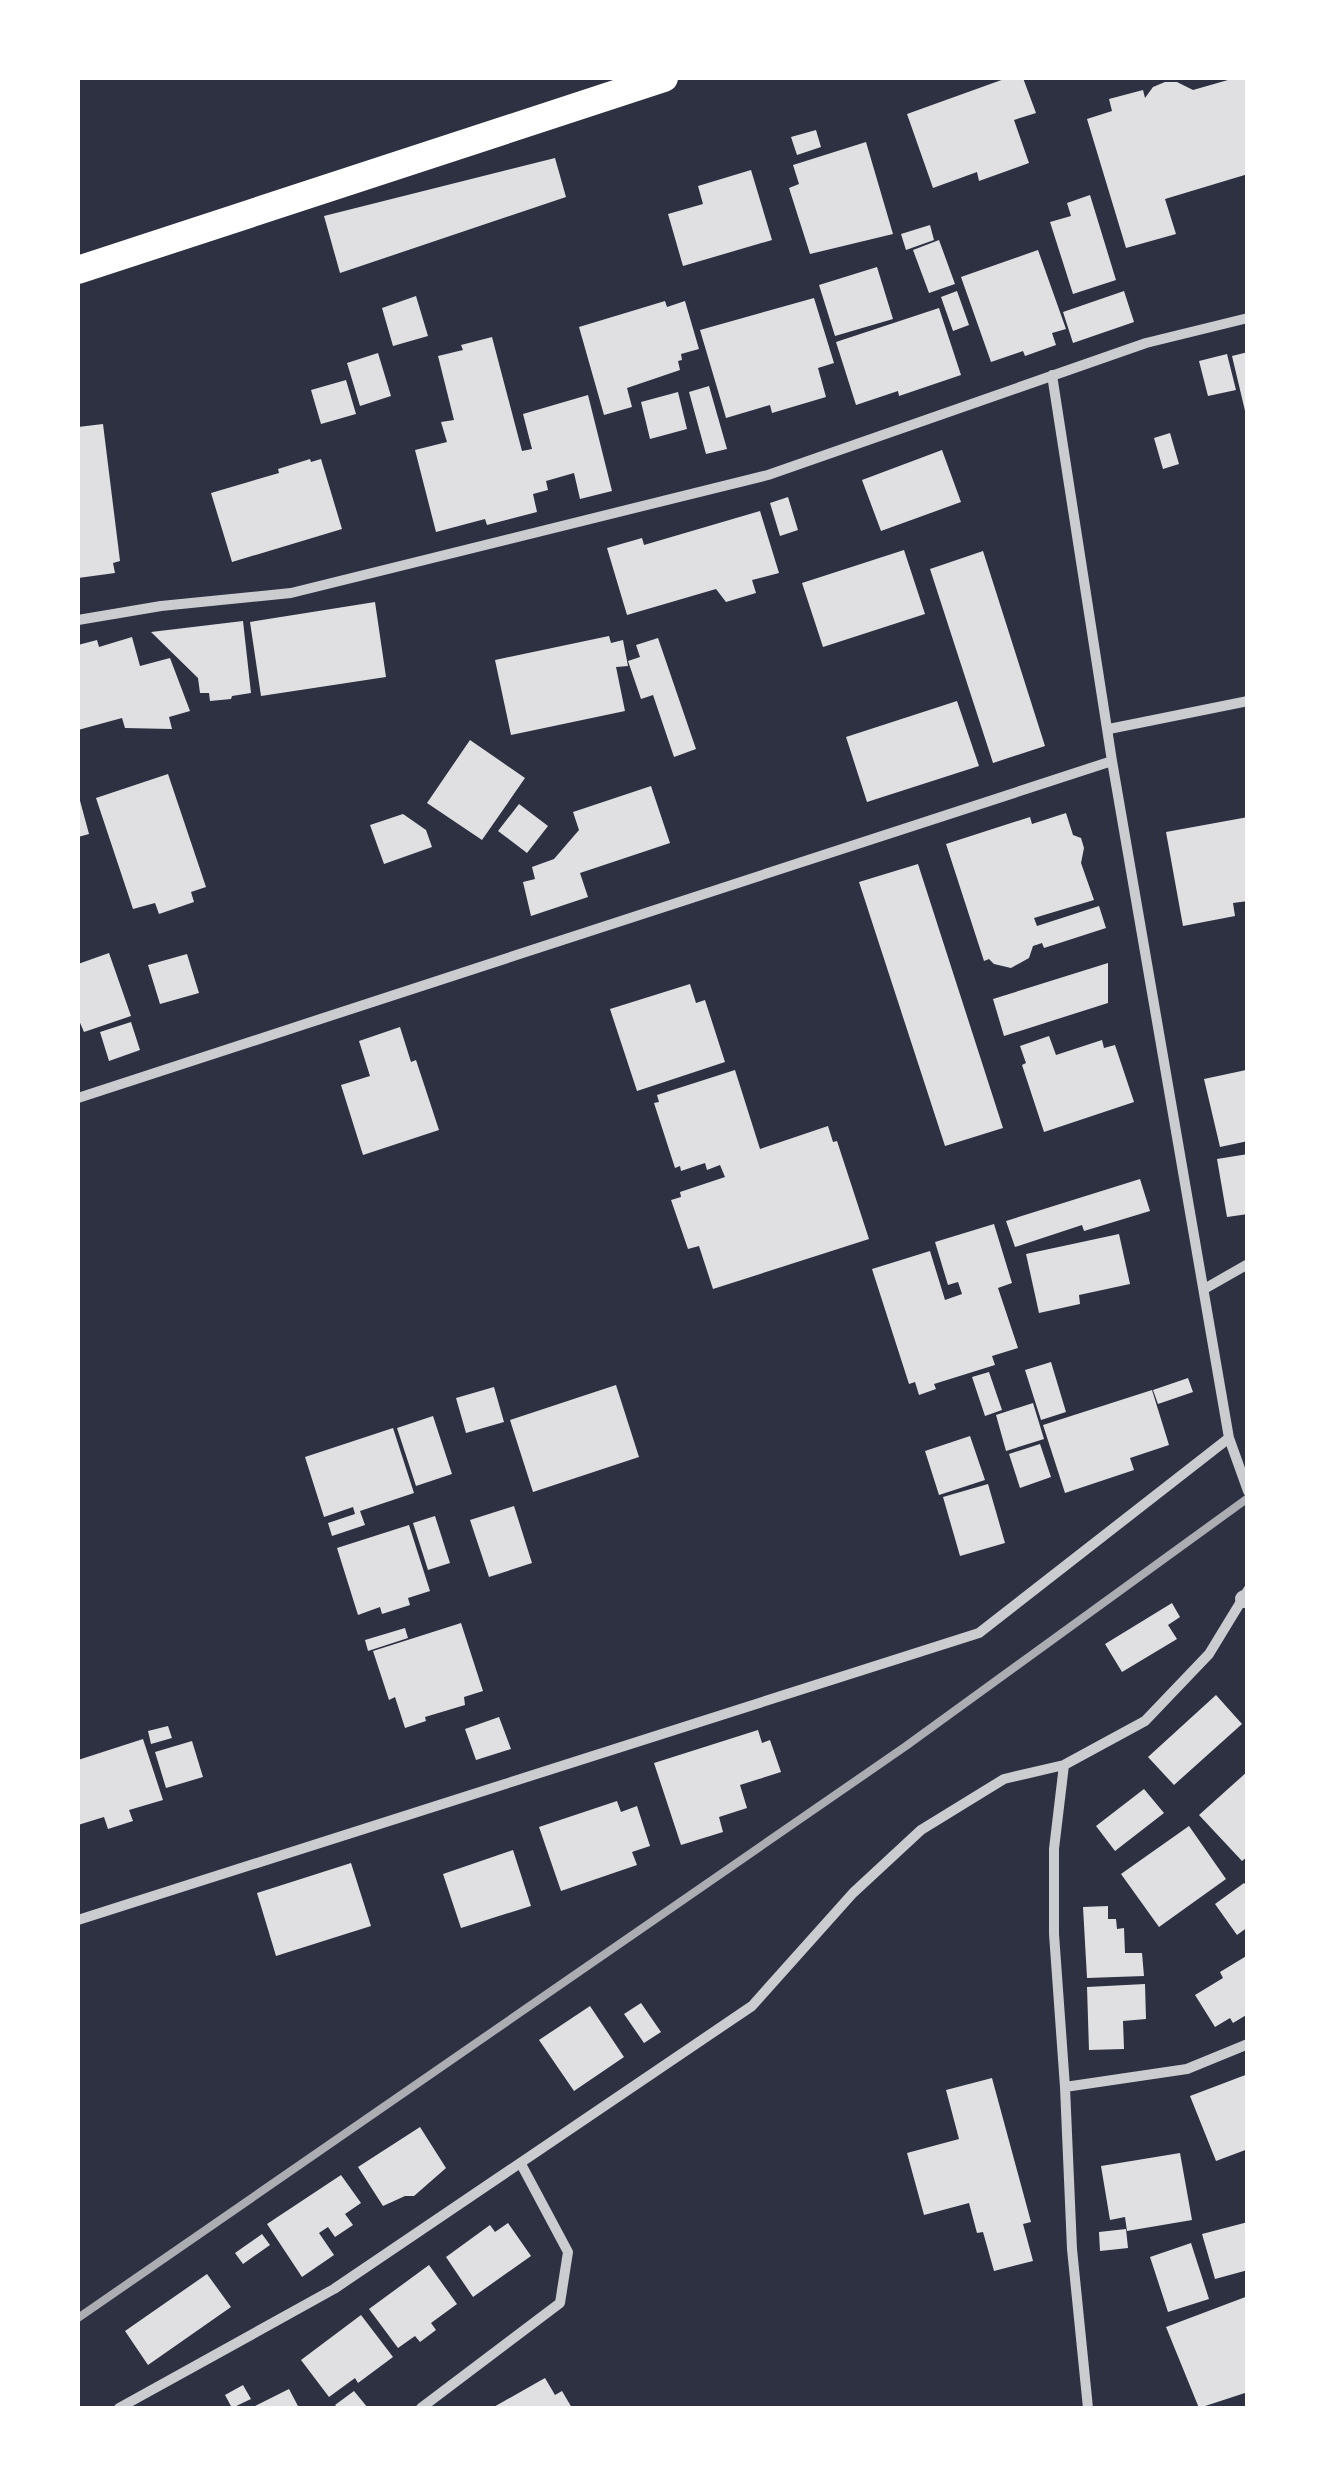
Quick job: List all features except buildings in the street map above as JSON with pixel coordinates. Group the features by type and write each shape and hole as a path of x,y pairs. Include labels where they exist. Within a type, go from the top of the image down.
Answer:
{"highway":[{"path":"78,270 664,78"}],"street":[{"path":"78,620 161,606 292,593 768,474 1146,344 1248,318"},
{"path":"1052,375 1112,761 1229,1438 1248,1490"},
{"path":"1109,729 1248,701"},
{"path":"78,1098 1112,761"},
{"path":"1206,1288 1248,1264"},
{"path":"78,1920 978,1633 1229,1438"},
{"path":"119,2408 334,2290 752,2006 853,1893 921,1830 1004,1779 1064,1765 1145,1722 1209,1654 1246,1596"},
{"path":"1064,1765 1054,1849 1054,1934 1066,2087 1072,2249 1088,2408"},
{"path":"1066,2087 1187,2069 1248,2044"},
{"path":"420,2408 560,2303 568,2252 521,2164"}],"railway":[{"path":"78,2318 906,1746 1248,1498"}]}
